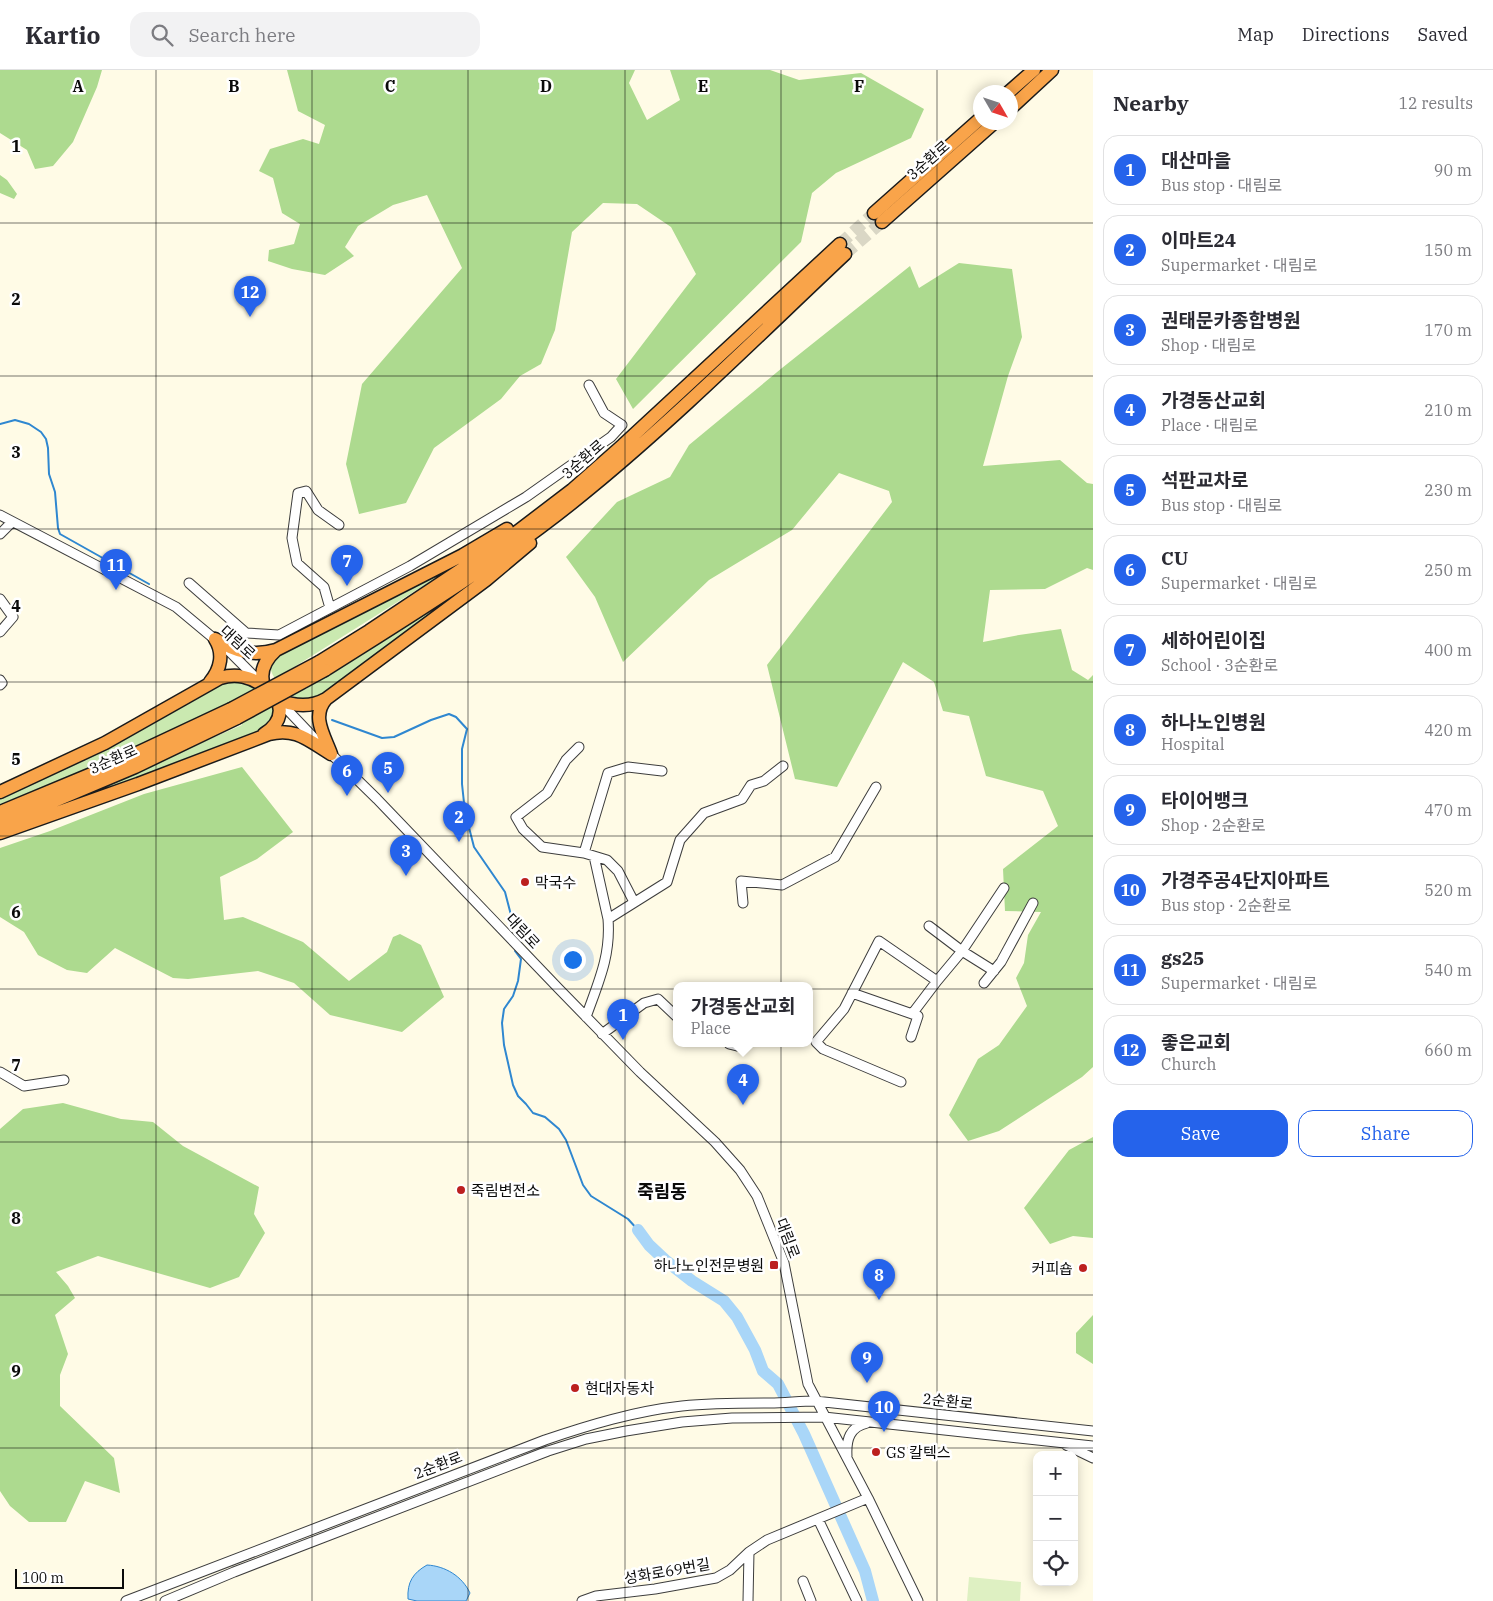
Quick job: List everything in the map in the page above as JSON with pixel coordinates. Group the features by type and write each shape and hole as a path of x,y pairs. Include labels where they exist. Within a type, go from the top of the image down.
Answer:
{"highway":[{"path":"1017,85 1034,70"},
{"path":"1018,101 1052,70"},
{"name":"3순환로","path":"973,125 878,217 985,130"},
{"name":"3순환로","path":"842,249 668,420 584,493 526,537 430,603 322,666 368,631 513,535 572,490 842,249"},
{"path":"277,699 292,704 304,705 319,703 326,699 510,560 625,458"},
{"path":"215,639 232,649 245,653 257,654 276,650 487,542 602,464"},
{"path":"208,684 217,673 220,663 219,648 215,639"},
{"path":"264,686 263,670 268,659 276,650"},
{"path":"234,714 322,666"},
{"path":"0,792 105,743 220,678 237,675 252,679 264,686"},
{"path":"261,736 272,728 279,719 280,708 277,699"},
{"path":"326,699 320,707 318,717 331,754"},
{"name":"3순환로","path":"0,812 234,714"},
{"name":"3순환로","path":"0,824 135,767 234,714"},
{"path":"0,833 138,784 261,736 278,732 294,732 331,754"}],"street":[{"path":"189,583 246,633 279,635 410,566 526,497 611,437 622,425 604,413 589,385"},
{"path":"330,608 324,586 297,563 292,538 298,493 306,490 318,510 340,525"},
{"name":"대림로","path":"0,515 176,607 215,639 377,799 586,1018 715,1142 740,1170 757,1196 784,1262 807,1380 824,1417 868,1498 918,1601"},
{"path":"0,534 12,522"},
{"path":"0,599 13,616 0,632"},
{"path":"0,680 2,683 0,686"},
{"path":"579,747 566,760 547,793 516,817 523,830 542,847 584,853 607,860 618,871 634,902"},
{"path":"608,919 667,882 680,840 704,814 742,799 751,786 764,781 783,766"},
{"path":"584,853 608,773 628,767 662,771"},
{"path":"743,903 741,881 782,885 835,857 876,787"},
{"path":"586,1018 607,956 609,938 608,919 594,856"},
{"path":"912,1014 962,951 1004,888"},
{"path":"984,983 1001,962 1033,903"},
{"path":"928,926 962,951 994,971"},
{"path":"901,1082 823,1049 816,1042 844,1009 879,941 937,981"},
{"path":"852,993 918,1016 911,1037"},
{"path":"602,1034 644,1003 658,999 673,1013"},
{"path":"0,1072 24,1086 64,1080"},
{"name":"2순환로","path":"126,1601 544,1440 645,1412 682,1406 816,1401 1093,1431"},
{"name":"2순환로","path":"165,1601 234,1572 492,1472 586,1439 626,1431 682,1422 732,1418 824,1417 1093,1446"},
{"path":"847,1459 846,1443 851,1432 856,1427 870,1422"},
{"path":"1059,1442 1093,1458"},
{"name":"성화로69번길","path":"582,1601 596,1596 654,1589 716,1578 730,1570 749,1552 767,1540 868,1498"},
{"path":"818,1519 856,1601"},
{"path":"748,1601 749,1552"},
{"path":"803,1581 811,1601"}],"green space":[{"path":"0,70 102,70 97,87 73,142 53,166 35,169 27,150 0,133"},
{"path":"287,70 635,70 629,83 647,120 680,100 670,70 770,70 799,80 861,73 924,109 911,138 836,173 812,193 801,242 633,409 616,379 696,274 671,227 637,204 603,203 572,232 555,330 541,364 520,376 501,399 434,448 406,503 359,514 346,464 362,384 462,268 427,195 393,205 358,226 345,247 354,256 325,275 292,269 268,261 269,250 294,244 300,224 282,213 273,178 259,171 270,149 303,139 319,144 325,125 298,111"},
{"path":"0,175 7,180 17,194 14,199 0,193"},
{"path":"959,263 1012,269 1022,337 1008,376 983,466 1060,460 1087,483 1093,484 1093,570 1087,568 1045,589 990,590 983,642 1061,629 1072,670 1088,680 1093,675 1093,1067 1082,1077 999,1131 968,1141 949,1115 978,1059 999,1045 1027,1006 1016,978 1024,963 1028,935 1041,912 1005,911 1003,869 1058,826 1043,791 986,776 969,716 943,711 934,682 903,662 837,787 795,779 767,665 892,502 889,491 839,473 792,530 709,580 623,662 595,597 566,557 617,502 670,477 689,445 910,266 919,288"},
{"path":"477,552 291,669 306,689 493,567 324,695 311,699 300,699 285,690 274,677 270,667 275,656"},
{"path":"235,679 251,686 275,709 276,712 267,728 0,831 242,725 229,704 82,773 0,804 0,798 228,680"},
{"path":"242,767 293,832 257,859 220,877 224,920 243,917 303,942 349,981 387,952 393,937 400,934 421,945 444,997 402,1032 330,1015 294,983 258,971 188,979 173,978 115,948 87,973 67,970 38,955 24,932 0,917 0,848 50,831 144,794"},
{"path":"63,1103 121,1119 153,1122 183,1146 259,1187 254,1214 265,1233 239,1277 210,1288 98,1256 56,1272 75,1298 55,1315 68,1354 60,1375 60,1406 114,1458 120,1493 85,1481 66,1522 29,1522 10,1506 0,1491 0,1129 23,1109"},
{"path":"1093,1137 1093,1238 1073,1236 1050,1244 1024,1208 1069,1150"},
{"path":"1093,1315 1093,1364 1076,1353 1076,1333"},
{"path":"969,1577 1021,1582 1020,1601 967,1601"}],"water":[{"path":"427,1565 440,1567 458,1577 470,1593 466,1601 417,1601 408,1599 412,1579 418,1571"}],"waterway":[{"path":"0,424 15,420 29,424 41,432 46,439 49,474 55,492 60,534 149,584"},
{"path":"332,720 382,738 394,737 449,714 456,717 467,729 462,749 462,784 465,812 474,847 505,892 511,915"},
{"path":"515,951 521,959 518,981 513,996 504,1009 502,1023 504,1045 513,1085 518,1096 533,1113 545,1117 559,1129 566,1140 583,1185 591,1196 628,1219 638,1230"},
{"path":"638,1230 649,1245 665,1260 692,1281 724,1301 737,1317 755,1350 763,1371 778,1384 804,1434 865,1571 873,1601"}],"tunnel":[{"path":"840,244 874,213"},
{"path":"845,254 882,222"}],"place":[{"name":"좋은교회","path":"250,317"},
{"name":"세하어린이집","path":"347,586"},
{"name":"gs25","path":"116,590"},
{"name":"석판교차로","path":"388,793"},
{"name":"CU","path":"347,796"},
{"name":"이마트24","path":"459,842"},
{"name":"권태문카종합병원","path":"406,876"},
{"name":"막국수","path":"525,882"},
{"name":"대산마을","path":"623,1040"},
{"name":"가경동산교회","path":"743,1105"},
{"name":"죽림변전소","path":"461,1190"},
{"name":"하나노인전문병원","path":"774,1265"},
{"name":"커피숍","path":"1083,1268"},
{"name":"하나노인병원","path":"879,1300"},
{"name":"타이어뱅크","path":"867,1383"},
{"name":"현대자동차","path":"575,1388"},
{"name":"가경주공4단지아파트","path":"884,1432"},
{"name":"GS 칼텍스","path":"876,1452"}],"district":[{"name":"죽림동","path":"662,1191"}]}
